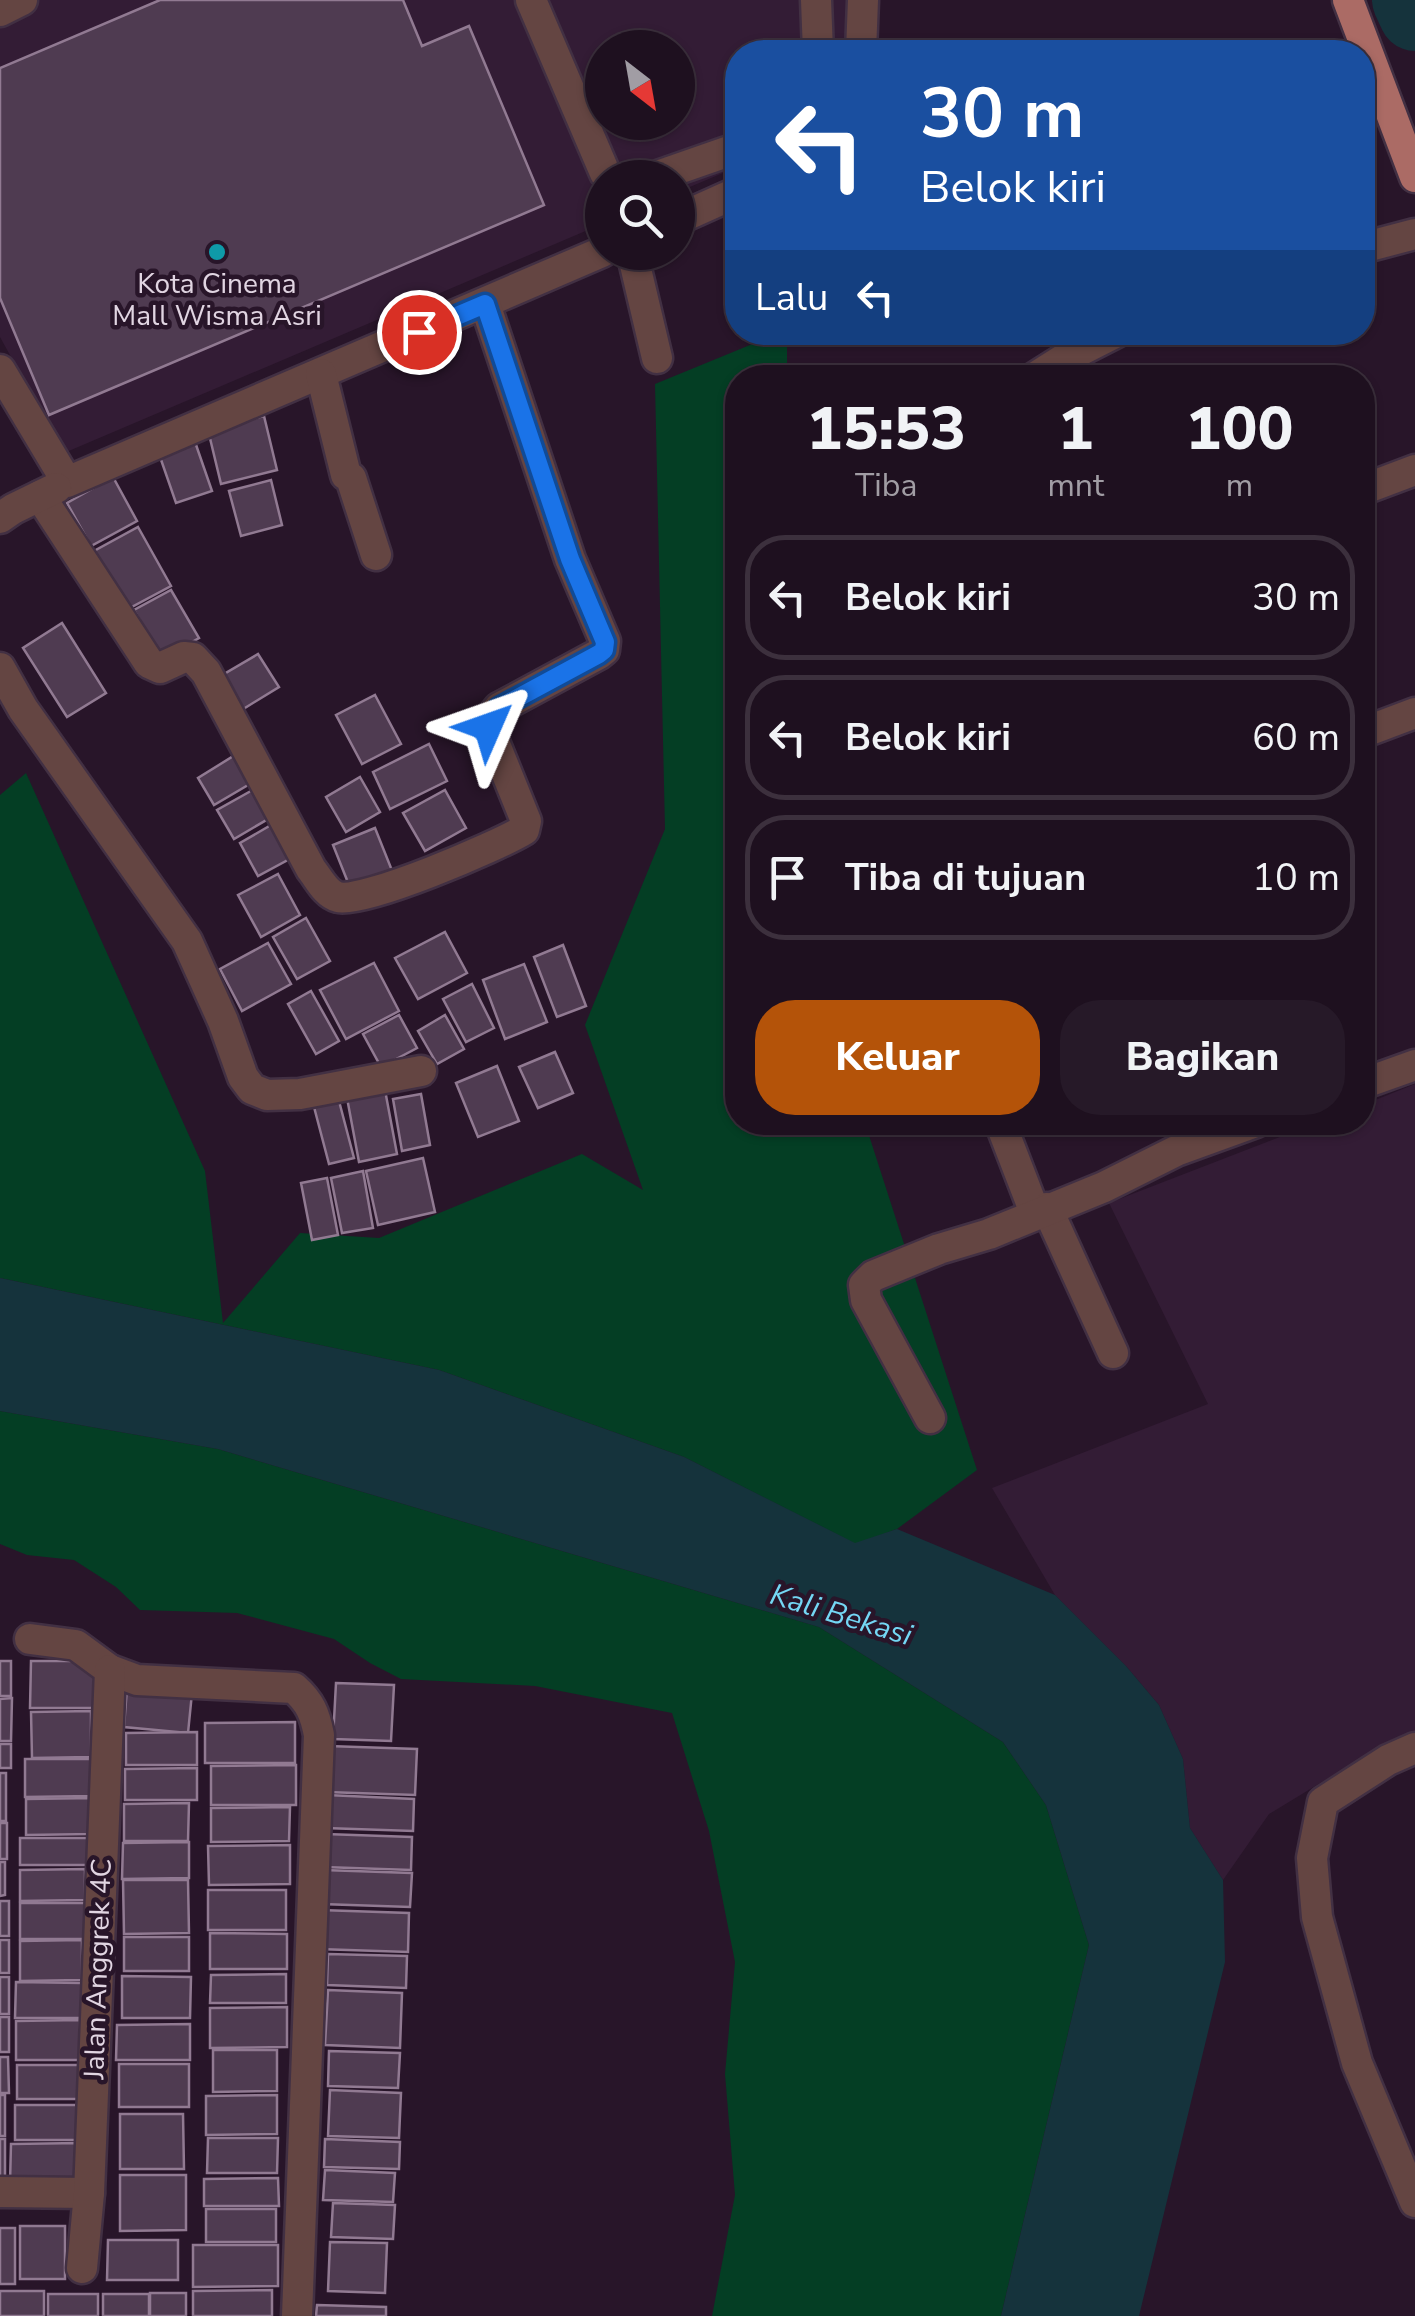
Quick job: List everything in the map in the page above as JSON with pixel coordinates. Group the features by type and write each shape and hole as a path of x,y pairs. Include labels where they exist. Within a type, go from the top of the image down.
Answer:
{"main road":[{"path":"1348,0 1363,40"},
{"path":"1375,71 1415,177"}],"street":[{"path":"0,11 22,0"},
{"path":"531,0 599,160"},
{"path":"816,0 818,40"},
{"path":"861,40 863,0"},
{"path":"695,163 725,153"},
{"path":"695,211 725,198"},
{"path":"1375,245 1415,234"},
{"path":"0,518 54,489 585,260"},
{"path":"636,270 657,358"},
{"path":"0,370 54,489 149,662 160,668 184,657 193,658 206,672 312,869 330,894 342,899 418,877 517,834 526,826 488,727 494,713 604,650 605,642 570,559 485,304"},
{"path":"1055,365 1091,345"},
{"path":"321,374 346,475 351,478 376,555"},
{"path":"1375,485 1415,470"},
{"path":"0,668 63,768 188,940 243,1077 252,1089 267,1094 300,1094 421,1071"},
{"path":"1375,728 1415,713"},
{"path":"1375,1079 1415,1065"},
{"path":"1006,1135 1113,1352"},
{"path":"930,1418 866,1300 864,1285 873,1276 988,1234 1221,1135"},
{"path":"30,1638 76,1645 110,1670 137,1680 294,1688 306,1698 315,1714 319,1735 296,2316"},
{"name":"Jalan Anggrek 4C","path":"82,2268 90,2193 110,1670"},
{"path":"1415,1748 1388,1760 1323,1802 1312,1858 1317,1917 1357,2063 1415,2202"},
{"path":"0,2192 90,2193"}],"shaded area":[{"name":"Kota Cinema Mall Wisma Asri","path":"0,0 848,0 845,40 725,40 725,172 695,185 695,160 585,160 585,231 64,453 0,337"},
{"path":"1415,1084 1415,1731 1391,1740 1269,1814 1223,1880 1190,1828 1183,1759 1159,1705 1055,1595 992,1488 1208,1404 1109,1203 1285,1135 1375,1135 1375,1100"}],"green space":[{"path":"750,345 787,345 787,365 725,365 725,1135 869,1135 977,1470 897,1529 856,1544 684,1457 439,1370 0,1278 0,795 26,773 205,1171 223,1323 300,1233 379,1238 582,1154 643,1190 585,1025 665,829 655,384"},
{"path":"0,1411 218,1449 819,1627 1003,1742 1046,1805 1089,1945 1001,2316 712,2316 735,2195 725,2074 735,1962 709,1831 672,1713 535,1686 401,1679 334,1639 237,1613 140,1610 116,1587 74,1560 27,1555 0,1544"}],"water":[{"name":"Kali Bekasi","path":"0,1278 439,1370 684,1457 855,1543 897,1529 1055,1595 1159,1705 1183,1759 1190,1828 1223,1880 1225,1962 1139,2316 1001,2316 1089,1945 1046,1805 1003,1742 819,1627 218,1449 0,1411"}],"building":[{"name":"Kota Cinema Mall Wisma Asri","path":"160,0 403,0 422,46 469,26 544,205 49,415 0,298 0,68"},
{"path":"264,416 277,470 221,484 208,430"},
{"path":"194,439 212,491 176,503 158,451"},
{"path":"113,477 137,521 91,546 67,503"},
{"path":"271,480 282,525 241,536 229,491"},
{"path":"138,527 171,586 126,610 94,551"},
{"path":"171,590 199,638 162,659 134,610"},
{"path":"62,623 106,693 67,717 23,648"},
{"path":"258,654 279,687 240,711 219,677"},
{"path":"375,695 401,744 362,764 336,715"},
{"path":"429,744 447,781 390,809 373,772"},
{"path":"243,750 260,778 214,805 198,778"},
{"path":"360,777 380,812 346,832 326,797"},
{"path":"258,787 275,815 234,839 217,810"},
{"path":"445,790 466,828 425,851 403,813"},
{"path":"278,821 297,855 258,876 240,843"},
{"path":"375,828 393,873 351,890 333,845"},
{"path":"278,874 300,915 261,937 238,895"},
{"path":"306,918 330,961 297,979 273,937"},
{"path":"445,932 467,973 418,999 395,958"},
{"path":"268,943 291,984 242,1011 220,969"},
{"path":"563,945 586,1006 557,1017 534,957"},
{"path":"374,963 399,1011 346,1039 320,990"},
{"path":"524,964 547,1022 505,1039 483,980"},
{"path":"472,984 494,1028 466,1042 443,999"},
{"path":"311,991 339,1041 316,1054 288,1004"},
{"path":"399,1015 417,1048 381,1067 363,1034"},
{"path":"445,1015 464,1049 437,1064 418,1031"},
{"path":"555,1052 573,1093 538,1108 519,1067"},
{"path":"497,1066 519,1121 478,1137 456,1083"},
{"path":"385,1090 397,1154 359,1162 347,1098"},
{"path":"421,1094 430,1145 402,1151 393,1099"},
{"path":"339,1101 354,1158 329,1164 314,1107"},
{"path":"423,1158 435,1212 378,1225 366,1171"},
{"path":"363,1171 373,1228 342,1233 331,1178"},
{"path":"327,1178 338,1235 312,1240 301,1183"},
{"path":"0,1661 11,1661 11,1696 0,1696"},
{"path":"31,1661 94,1661 94,1708 30,1708"},
{"path":"336,1683 394,1685 391,1741 333,1739"},
{"path":"127,1688 192,1693 188,1733 124,1727"},
{"path":"12,1698 11,1741 0,1741 0,1699"},
{"path":"91,1711 91,1757 32,1758 31,1712"},
{"path":"295,1722 295,1763 205,1763 205,1723"},
{"path":"197,1732 197,1765 126,1765 126,1733"},
{"path":"0,1744 11,1744 11,1768 0,1768"},
{"path":"328,1746 417,1749 415,1795 326,1792"},
{"path":"25,1759 92,1759 92,1796 25,1797"},
{"path":"296,1765 296,1805 211,1805 211,1766"},
{"path":"197,1768 197,1800 125,1800 125,1769"},
{"path":"0,1773 6,1773 6,1821 0,1821"},
{"path":"327,1795 414,1799 413,1831 325,1828"},
{"path":"94,1798 94,1834 26,1835 26,1799"},
{"path":"189,1803 188,1841 124,1841 124,1804"},
{"path":"290,1807 289,1841 211,1842 211,1808"},
{"path":"0,1823 7,1823 7,1859 0,1859"},
{"path":"325,1834 412,1837 411,1870 323,1867"},
{"path":"20,1838 93,1838 92,1865 20,1865"},
{"path":"189,1842 189,1878 122,1879 123,1843"},
{"path":"290,1845 290,1884 209,1885 208,1846"},
{"path":"0,1862 5,1862 5,1895 0,1896"},
{"path":"85,1869 85,1900 20,1901 20,1870"},
{"path":"323,1870 412,1873 410,1907 321,1904"},
{"path":"123,1880 188,1880 189,1933 124,1934"},
{"path":"208,1890 286,1890 286,1930 208,1930"},
{"path":"0,1901 9,1901 9,1936 0,1936"},
{"path":"20,1903 89,1903 89,1939 20,1939"},
{"path":"320,1910 409,1913 408,1952 318,1949"},
{"path":"210,1933 287,1934 287,1969 210,1969"},
{"path":"124,1937 189,1937 189,1971 124,1971"},
{"path":"0,1940 9,1940 9,1973 0,1973"},
{"path":"82,1940 82,1980 20,1981 20,1941"},
{"path":"328,1954 407,1956 406,1988 327,1985"},
{"path":"286,1974 286,2003 210,2003 211,1975"},
{"path":"122,1976 191,1977 190,2018 122,2018"},
{"path":"0,1977 9,1977 9,2014 0,2014"},
{"path":"16,1982 82,1983 82,2018 15,2018"},
{"path":"328,1990 402,1993 400,2048 325,2045"},
{"path":"287,2007 287,2047 210,2048 210,2008"},
{"path":"0,2017 9,2017 9,2052 0,2052"},
{"path":"80,2020 80,2060 16,2060 16,2021"},
{"path":"190,2024 190,2060 116,2060 117,2025"},
{"path":"213,2050 277,2050 277,2091 213,2092"},
{"path":"329,2051 400,2053 398,2088 328,2086"},
{"path":"0,2057 8,2057 9,2093 0,2093"},
{"path":"119,2064 189,2064 189,2107 119,2107"},
{"path":"17,2065 83,2065 83,2099 17,2099"},
{"path":"330,2090 401,2093 399,2138 328,2136"},
{"path":"0,2095 5,2095 5,2136 0,2136"},
{"path":"277,2095 277,2134 206,2135 206,2096"},
{"path":"15,2105 79,2105 79,2140 15,2140"},
{"path":"120,2114 183,2114 184,2169 120,2169"},
{"path":"208,2138 278,2138 277,2173 207,2173"},
{"path":"0,2139 5,2139 5,2177 0,2177"},
{"path":"325,2139 400,2142 399,2169 324,2167"},
{"path":"80,2143 80,2183 10,2183 11,2144"},
{"path":"325,2170 395,2173 393,2202 323,2200"},
{"path":"120,2175 186,2175 186,2230 120,2231"},
{"path":"278,2178 279,2206 204,2206 204,2179"},
{"path":"333,2203 395,2205 393,2239 331,2237"},
{"path":"206,2209 276,2209 276,2242 206,2242"},
{"path":"20,2226 65,2226 65,2279 20,2279"},
{"path":"0,2228 15,2228 15,2284 0,2284"},
{"path":"108,2240 178,2240 178,2280 107,2280"},
{"path":"330,2242 387,2243 385,2293 328,2291"},
{"path":"193,2245 278,2245 278,2286 193,2287"},
{"path":"272,2290 272,2316 193,2316 193,2291"},
{"path":"0,2291 44,2291 44,2316 0,2316"},
{"path":"150,2293 186,2293 186,2316 150,2316"},
{"path":"48,2294 98,2294 98,2316 48,2316"},
{"path":"103,2294 149,2294 149,2316 103,2316"},
{"path":"317,2305 386,2307 386,2316 316,2316"}],"waterway":[{"path":"1408,0 1415,15"}],"place":[{"name":"Kota Cinema Mall Wisma Asri","path":"217,252"}],"route":[{"path":"419,332 485,304 570,559 605,642 599,654 499,708 488,727"}]}
